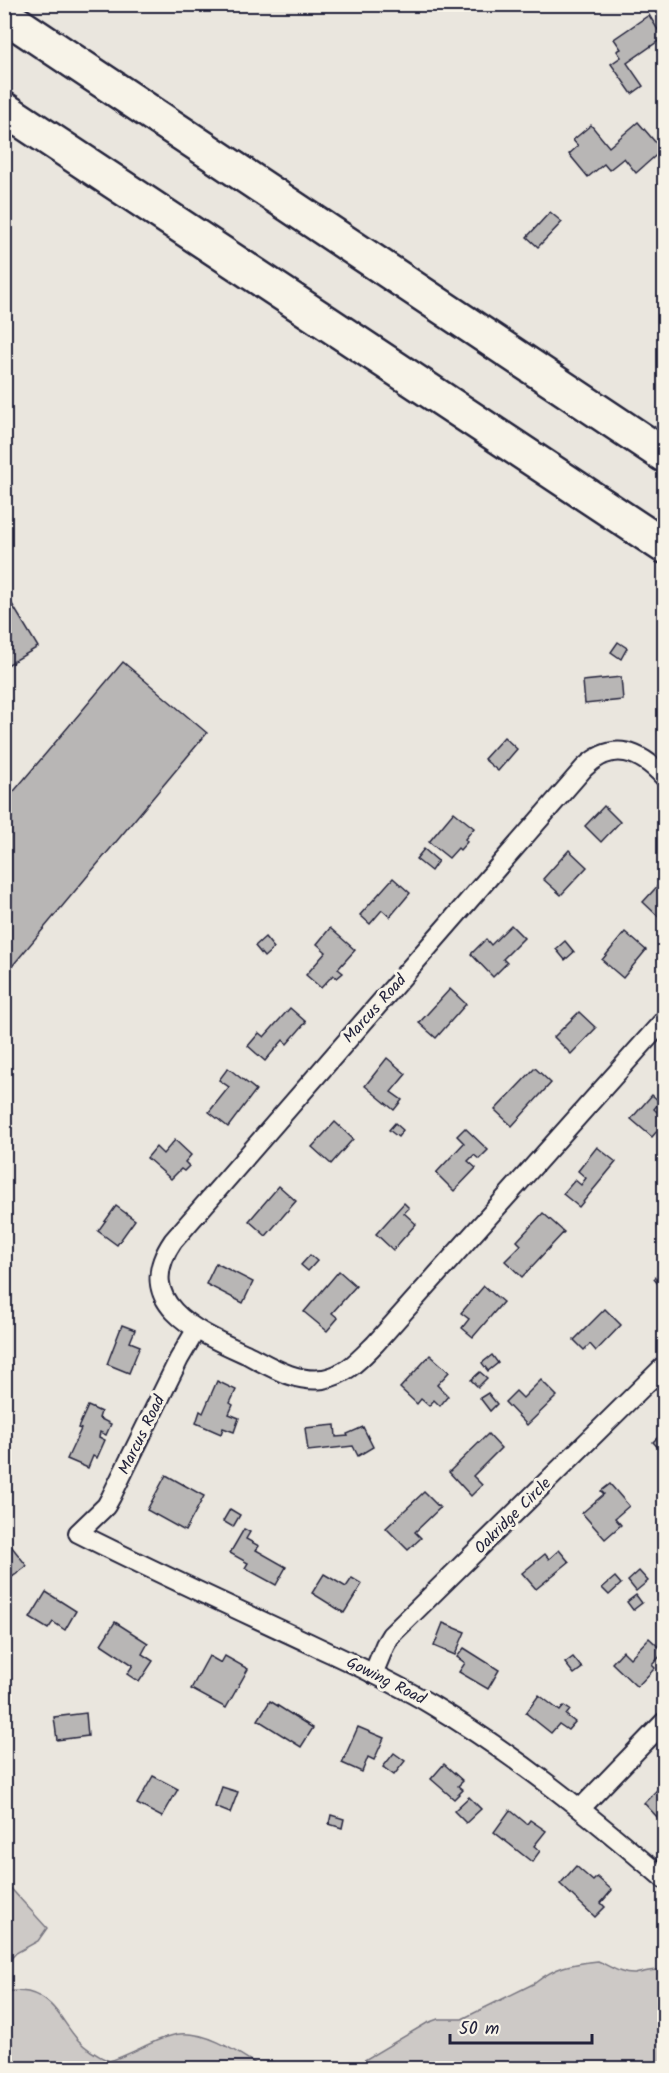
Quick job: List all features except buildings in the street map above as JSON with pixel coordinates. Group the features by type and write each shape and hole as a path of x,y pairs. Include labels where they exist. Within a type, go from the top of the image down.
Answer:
{"highway":[{"path":"4,15 664,455"},
{"path":"4,109 664,546"}],"street":[{"name":"Marcus Road","path":"664,777 648,760 632,753 606,753 590,762 173,1241 162,1267 162,1289 172,1310 196,1330 299,1378 307,1380 342,1373 383,1335 664,1020"},
{"name":"Marcus Road","path":"78,1533 109,1502 179,1359 196,1330"},
{"name":"Oakridge Circle","path":"373,1674 383,1647 391,1635 664,1366"},
{"name":"Gowing Road","path":"78,1533 373,1674 432,1705 541,1777 664,1879"},
{"path":"581,1808 664,1722"}],"shaded area":[{"path":"5,1882 47,1928 38,1941 16,1953 5,1965"},
{"path":"598,1961 630,1974 664,1970 664,2068 351,2068 427,2023 438,2019 462,2019 535,1983 557,1969"},
{"path":"4,1991 28,1992 45,2000 81,2043 109,2061 172,2035 191,2034 213,2040 262,2068 5,2068"}]}
